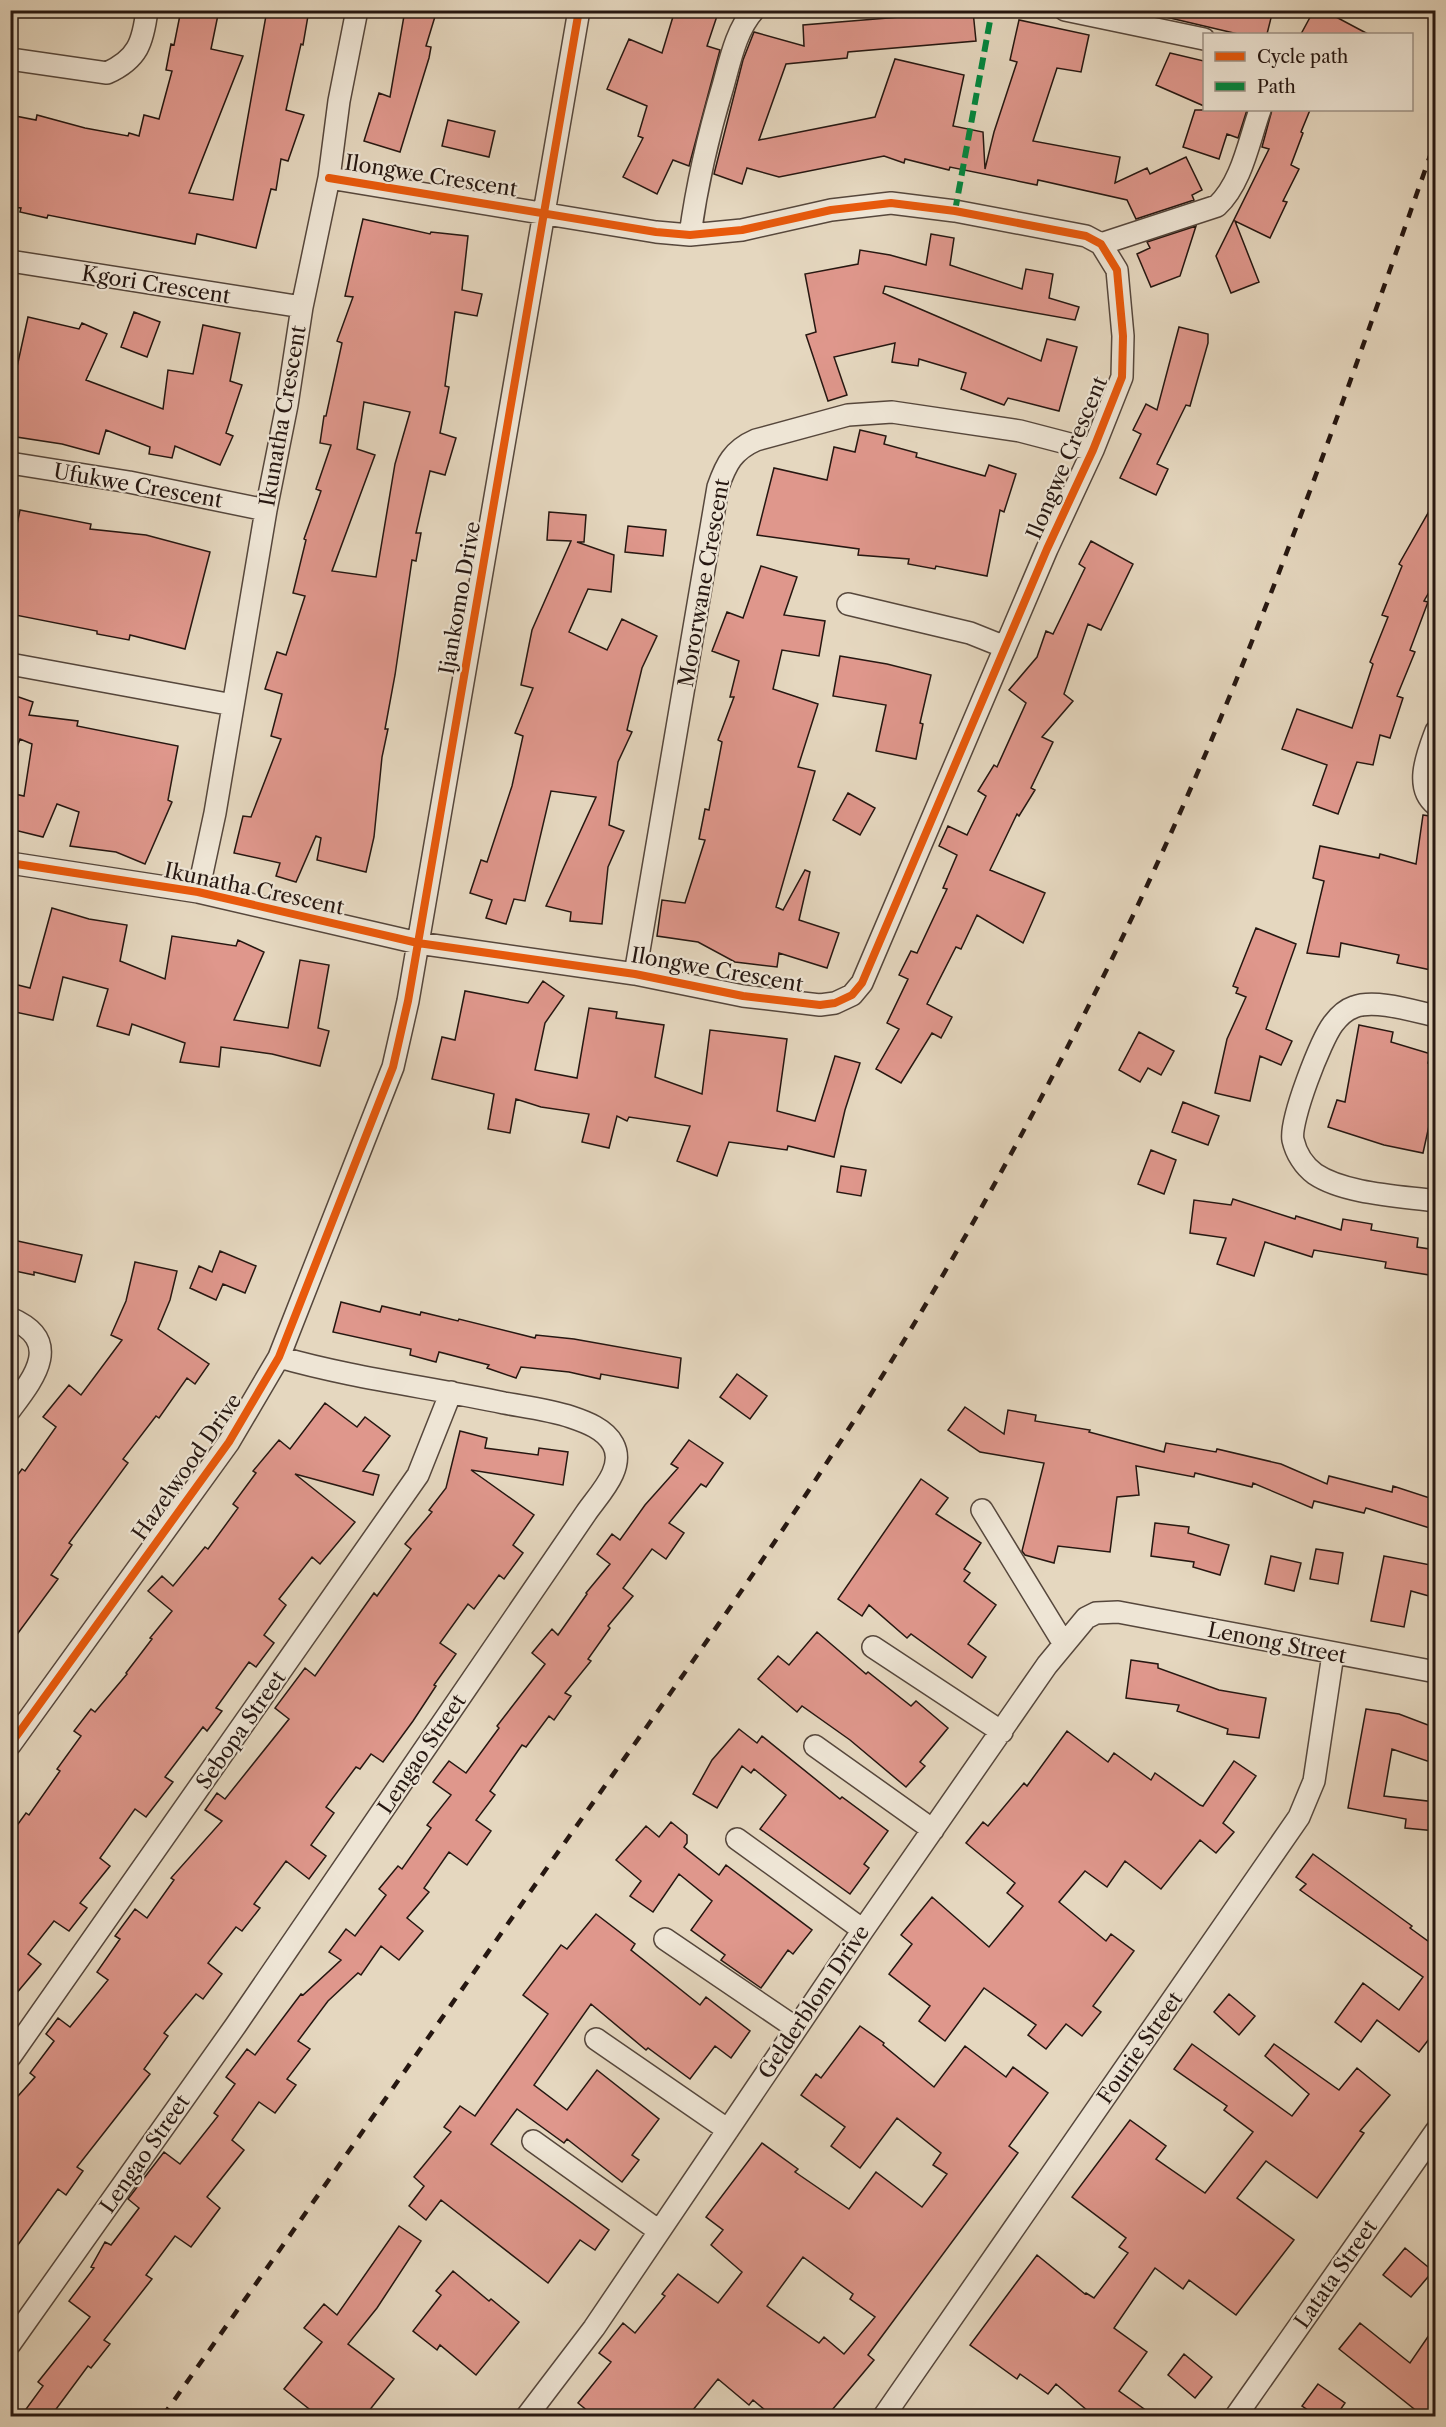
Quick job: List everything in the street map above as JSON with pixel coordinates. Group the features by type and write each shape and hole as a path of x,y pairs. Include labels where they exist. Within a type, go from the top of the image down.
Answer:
{"street":[{"path":"10,59 107,73 120,67 134,53 144,31 147,10"},
{"name":"Ikunatha Crescent","path":"198,892 357,10"},
{"name":"Ijankomo Drive","path":"345,1184 393,1067 408,1001 579,10"},
{"path":"690,235 702,160 719,98 732,53 754,10"},
{"path":"1065,10 1203,39"},
{"path":"1101,244 1217,206 1225,198 1238,173 1260,111"},
{"name":"Ilongwe Crescent","path":"328,178 656,232 690,235 742,230 831,210 891,203 955,211 1086,236 1101,244 1117,270 1120,285 1124,358 1122,377 1116,396 1005,647 862,983 852,994 835,1003 820,1005 743,996 635,974 418,943"},
{"name":"Kgori Crescent","path":"10,261 302,307"},
{"name":"Mororwane Crescent","path":"635,974 718,488 731,457 742,446 756,440 848,415 870,412 928,416 1020,431 1094,450"},
{"name":"Ufukwe Crescent","path":"10,463 129,482 266,510"},
{"path":"848,604 970,633 1005,647"},
{"path":"10,664 233,705"},
{"path":"1436,731 1425,762 1423,776 1427,794 1436,805"},
{"name":"Ikunatha Crescent","path":"10,863 198,892 418,943"},
{"path":"1436,1016 1371,1003 1344,1011 1324,1038 1294,1119 1293,1138 1300,1158 1313,1173 1325,1179 1346,1187 1436,1201"},
{"name":"Hazelwood Drive","path":"10,1745 230,1442 279,1357 345,1184"},
{"path":"10,1318 30,1330 39,1341 42,1353 39,1367 10,1410"},
{"name":"Lengao Street","path":"10,2344 236,2025 612,1474 617,1457 612,1444 602,1432 588,1423 568,1416 331,1371 279,1357"},
{"name":"Sebopa Street","path":"10,2057 418,1475 451,1392"},
{"path":"982,1510 1064,1644"},
{"name":"Gelderblom Drive","path":"527,2416 594,2328 863,1930 1064,1644 1086,1618 1096,1613 1118,1612"},
{"name":"Lenong Street","path":"1118,1612 1436,1672"},
{"path":"873,1647 1002,1732"},
{"name":"Fourie Street","path":"884,2416 1299,1817 1314,1781 1333,1654"},
{"path":"815,1746 933,1830"},
{"path":"737,1839 863,1930"},
{"path":"665,1939 796,2028"},
{"path":"596,2039 728,2130"},
{"name":"Latata Street","path":"1236,2416 1436,2131"},
{"path":"533,2141 659,2231"}],"building":[{"path":"181,10 219,10 211,49 243,56 189,193 233,200 267,10 308,16 286,110 304,115 288,161 281,159 276,190 271,189 256,248 197,234 195,244 48,215 47,218 20,212 21,208 10,207 10,115 36,120 37,115 85,128 139,136 144,115 159,119 172,71 166,70"},
{"path":"405,10 437,10 426,46 431,47 429,58 400,152 364,141 379,93 390,97"},
{"path":"675,10 719,10 707,46 720,50 689,166 673,160 657,194 623,177 643,138 638,136 647,106 607,89 629,39 662,53"},
{"path":"1136,10 1273,10 1267,33 1234,33"},
{"path":"1314,10 1323,10 1366,33 1302,33"},
{"path":"973,11 976,41 848,52 847,58 786,64 759,140 875,117 895,59 964,75 953,126 983,132 985,169 994,132 1017,62 1010,60 1019,20 1089,35 1081,72 1057,68 1033,141 1120,157 1115,183 1147,168 1150,174 1186,157 1202,190 1192,195 1194,200 1136,219 1127,200 1038,180 1037,185 950,167 949,170 905,159 904,163 884,156 779,177 747,168 742,184 714,174 743,60 754,32 804,46 803,25"},
{"path":"1170,53 1203,61 1203,106 1156,85"},
{"path":"1195,110 1247,111 1238,138 1227,134 1219,159 1183,147"},
{"path":"1272,111 1310,111 1291,165 1299,169 1283,201 1287,202 1270,238 1235,221 1259,282 1231,293 1216,256 1269,149 1262,147"},
{"path":"448,120 495,131 489,157 442,146"},
{"path":"363,219 430,234 431,232 468,236 462,290 482,294 477,316 455,312 445,386 449,387 440,433 456,438 445,475 430,471 416,533 421,533 416,561 412,560 385,729 388,729 382,757 374,837 366,872 317,860 321,838 316,836 296,882 276,876 280,863 234,853 243,816 251,817 281,739 271,736 282,694 265,689 277,652 286,655 305,596 293,593 306,540 304,539 321,491 316,489 331,445 320,443 324,416 326,416 342,343 337,341 353,297 345,296","holes":["364,402 410,412 395,464 376,577 332,571 375,455 357,449"]},
{"path":"1196,226 1180,276 1151,287 1137,254 1150,248 1147,242"},
{"path":"931,234 954,238 950,265 1022,289 1026,269 1053,274 1049,298 1079,307 1075,320 885,286 883,293 1041,361 1047,339 1077,347 1059,411 1008,398 1004,405 961,389 966,373 919,359 918,366 892,362 895,343 834,357 847,395 828,401 806,335 816,332 805,274 858,264 860,250 926,265"},
{"path":"134,312 160,322 147,357 121,347"},
{"path":"28,317 79,329 82,323 107,334 86,380 163,409 168,370 193,374 203,325 240,333 230,381 242,385 226,433 233,436 220,465 175,446 172,458 149,454 150,447 106,430 99,454 62,444 10,436 10,375 15,376"},
{"path":"1179,327 1208,334 1208,343 1190,406 1186,405 1157,464 1168,469 1156,495 1120,478 1141,434 1133,430 1146,404 1157,410"},
{"path":"860,430 886,436 884,444 917,453 916,457 985,476 989,465 1016,474 1004,512 1000,510 987,576 936,566 935,569 908,564 909,559 858,555 859,549 757,535 774,468 827,480 834,447 855,452"},
{"path":"1436,499 1436,580 1424,601 1428,602 1410,650 1415,652 1397,696 1403,698 1390,738 1380,735 1373,765 1357,762 1338,814 1313,805 1327,765 1282,749 1297,709 1352,728 1373,664 1370,662 1388,617 1382,615 1402,566 1399,564"},
{"path":"20,510 91,524 90,529 146,535 210,552 185,649 130,635 129,640 97,634 97,631 10,614 10,558"},
{"path":"549,512 586,515 584,542 577,542 614,555 611,592 588,589 569,632 607,650 622,619 657,636 642,668 627,730 632,732 618,762 609,825 624,831 608,867 602,924 570,921 571,912 546,906 596,797 551,791 525,901 514,899 506,924 486,918 492,900 470,893 481,860 487,862 512,786 523,736 515,733 533,688 521,685 532,630 571,541 547,540"},
{"path":"628,526 666,530 663,556 625,552"},
{"path":"1091,541 1133,564 1101,630 1088,624 1064,694 1073,701 1042,737 1053,742 1031,788 1035,790 1019,816 1017,814 990,870 1045,893 1023,943 977,915 961,949 956,947 927,1004 952,1017 941,1038 932,1033 901,1083 876,1069 899,1029 887,1023 908,979 899,975 911,951 917,953 947,889 943,888 957,855 939,846 948,826 967,835 986,796 978,791 994,765 997,767 1026,703 1009,690 1037,657 1046,631 1053,634 1085,568 1079,564"},
{"path":"761,566 797,577 784,615 825,621 819,656 782,650 773,689 818,704 798,767 815,771 776,907 783,910 805,870 810,872 799,920 839,933 827,968 779,953 777,967 735,962 698,942 657,936 662,900 685,903 705,840 699,839 705,809 709,810 722,742 718,740 734,697 730,697 739,661 712,651 727,612 743,618"},
{"path":"840,656 931,675 920,723 923,724 916,759 876,751 886,705 833,696"},
{"path":"10,694 33,702 29,715 78,721 77,726 178,746 168,800 172,802 145,864 116,852 70,846 79,812 57,804 43,837 10,829 10,793 24,796 32,744 20,739 13,758 10,757"},
{"path":"848,793 875,808 860,835 833,820"},
{"path":"1423,815 1436,817 1436,971 1397,963 1399,955 1341,943 1339,957 1307,953 1324,881 1313,878 1320,846 1379,858 1380,854 1416,864"},
{"path":"52,908 89,919 127,925 120,961 165,979 172,936 236,946 238,940 264,952 234,1020 288,1028 300,960 329,965 318,1028 329,1031 320,1066 272,1054 221,1047 219,1067 180,1062 185,1043 132,1024 129,1035 97,1026 108,989 63,977 53,1020 10,1011 10,983 30,988"},
{"path":"1256,928 1296,944 1266,1029 1292,1041 1281,1065 1260,1056 1250,1101 1215,1093 1227,1039 1246,997 1236,993 1238,988 1233,986"},
{"path":"543,981 564,996 545,1023 535,1070 577,1078 589,1008 617,1012 616,1018 664,1025 655,1077 702,1094 710,1030 787,1039 777,1111 815,1121 835,1056 860,1063 845,1110 834,1157 788,1146 787,1150 729,1142 717,1176 677,1161 690,1126 629,1117 627,1121 617,1116 609,1148 582,1142 589,1114 541,1107 516,1099 510,1133 488,1129 494,1094 432,1079 442,1037 455,1040 465,991 528,1003"},
{"path":"1359,1025 1393,1032 1391,1042 1431,1054 1428,1063 1436,1066 1436,1094 1423,1153 1384,1145 1328,1127 1337,1100 1345,1102"},
{"path":"1139,1032 1174,1051 1161,1075 1148,1068 1140,1082 1119,1070"},
{"path":"1183,1102 1219,1116 1208,1145 1172,1132"},
{"path":"1151,1150 1176,1160 1164,1194 1138,1184"},
{"path":"841,1166 866,1170 861,1196 837,1192"},
{"path":"1233,1199 1295,1219 1296,1216 1341,1230 1343,1219 1372,1224 1371,1230 1418,1238 1417,1247 1436,1250 1436,1276 1385,1268 1386,1262 1314,1250 1312,1257 1265,1242 1254,1276 1217,1264 1226,1238 1190,1233 1194,1200 1231,1205"},
{"path":"13,1240 82,1255 75,1282 34,1272 34,1275 10,1270"},
{"path":"220,1251 256,1266 245,1293 223,1284 216,1300 190,1288 199,1266 212,1272"},
{"path":"135,1262 177,1271 170,1300 158,1329 209,1364 195,1384 187,1378 159,1418 156,1416 123,1459 128,1463 69,1543 72,1545 51,1575 58,1579 10,1644 10,1485 22,1469 25,1471 56,1427 43,1417 69,1385 81,1395 122,1340 111,1335 126,1301"},
{"path":"341,1302 380,1312 382,1306 420,1315 421,1312 458,1321 459,1319 535,1338 536,1335 574,1339 681,1358 678,1388 601,1374 600,1379 569,1372 521,1367 516,1378 487,1368 489,1365 439,1352 436,1362 410,1355 411,1349 333,1332"},
{"path":"737,1374 767,1396 750,1419 720,1397"},
{"path":"325,1403 357,1427 365,1417 390,1436 363,1471 379,1475 373,1495 295,1474 355,1522 320,1564 312,1557 279,1599 286,1605 264,1635 274,1643 256,1667 249,1662 216,1708 222,1711 207,1731 203,1727 165,1777 173,1782 146,1817 135,1809 100,1858 110,1866 80,1903 87,1908 69,1931 54,1921 28,1954 41,1964 10,2001 10,1835 26,1813 29,1815 60,1771 57,1769 81,1736 74,1731 91,1709 95,1712 127,1674 152,1639 150,1638 172,1611 148,1591 162,1576 173,1586 205,1547 208,1549 238,1508 233,1504 256,1473 253,1471 279,1440 290,1449"},
{"path":"965,1407 1004,1434 1008,1410 1036,1415 1035,1421 1090,1430 1089,1432 1164,1452 1166,1443 1216,1452 1217,1449 1281,1464 1327,1484 1329,1476 1392,1492 1393,1486 1436,1500 1436,1530 1366,1508 1364,1513 1314,1501 1312,1508 1253,1483 1252,1487 1195,1473 1194,1477 1136,1466 1139,1495 1117,1497 1110,1552 1058,1546 1054,1563 1025,1555 1022,1551 1044,1463 980,1452 948,1430"},
{"path":"460,1431 487,1438 485,1448 538,1455 539,1448 568,1452 563,1485 471,1470 534,1515 513,1545 523,1553 504,1579 499,1575 474,1609 468,1604 440,1643 456,1654 413,1721 383,1762 371,1754 360,1769 356,1767 326,1807 334,1813 311,1845 326,1856 309,1879 286,1861 254,1904 260,1908 242,1931 236,1927 208,1963 222,1974 203,1999 196,1994 164,2033 168,2036 144,2069 150,2074 77,2167 83,2171 66,2195 58,2189 10,2256 10,2105 35,2077 30,2073 54,2041 46,2034 58,2018 70,2027 108,1980 97,1972 120,1939 115,1936 135,1909 147,1918 174,1880 171,1878 222,1821 205,1810 217,1793 225,1799 289,1719 275,1708 305,1668 315,1676 374,1593 377,1596 411,1549 405,1544 432,1512 429,1510 446,1488"},
{"path":"689,1440 723,1463 706,1487 701,1484 669,1523 684,1533 666,1559 652,1549 623,1588 633,1596 608,1626 610,1628 588,1659 591,1661 565,1693 571,1696 554,1720 549,1716 526,1747 522,1745 490,1791 495,1795 476,1820 491,1831 467,1865 449,1852 424,1888 429,1892 407,1918 423,1931 399,1960 381,1946 361,1975 358,1973 328,2001 298,2041 310,2049 287,2079 296,2085 275,2113 259,2102 232,2140 244,2150 207,2197 220,2208 191,2247 175,2236 146,2275 152,2279 104,2340 110,2344 91,2368 88,2366 51,2416 21,2416 43,2386 38,2382 90,2317 69,2301 94,2268 91,2267 105,2242 111,2245 139,2208 128,2199 164,2152 180,2164 218,2116 214,2113 235,2084 226,2077 247,2049 255,2055 301,1994 303,1995 341,1960 329,1952 346,1929 355,1936 386,1895 379,1889 398,1866 402,1869 431,1828 427,1825 451,1795 433,1782 449,1761 466,1773 499,1728 497,1726 545,1664 532,1653 552,1629 558,1635 586,1593 610,1564 597,1554 612,1534 620,1540 645,1505 678,1468 671,1464"},
{"path":"921,1479 948,1498 936,1514 981,1543 964,1569 970,1573 964,1581 996,1605 968,1644 986,1657 972,1678 911,1634 907,1638 869,1605 862,1616 838,1599"},
{"path":"1155,1523 1189,1527 1188,1533 1229,1545 1220,1575 1193,1567 1194,1562 1151,1556"},
{"path":"1316,1549 1343,1553 1338,1584 1310,1579"},
{"path":"1271,1556 1301,1563 1294,1591 1265,1584"},
{"path":"1384,1556 1436,1566 1436,1598 1411,1591 1404,1627 1371,1621"},
{"path":"817,1632 866,1674 868,1672 911,1706 916,1701 948,1728 920,1762 925,1766 906,1787 850,1740 802,1706 797,1712 758,1679 778,1656 789,1665"},
{"path":"1131,1660 1158,1664 1158,1668 1219,1690 1266,1698 1259,1738 1227,1734 1228,1729 1177,1711 1179,1705 1126,1698"},
{"path":"1366,1709 1399,1714 1436,1728 1436,1764 1392,1749 1384,1796 1436,1802 1436,1831 1405,1828 1406,1819 1348,1808"},
{"path":"739,1729 757,1743 762,1736 840,1799 842,1797 888,1831 864,1864 869,1868 850,1894 760,1829 786,1795 754,1769 751,1773 742,1766 717,1808 693,1794 712,1760"},
{"path":"1067,1731 1108,1762 1114,1753 1151,1780 1155,1773 1203,1806 1234,1761 1256,1776 1223,1823 1234,1832 1216,1853 1200,1840 1161,1889 1125,1861 1107,1887 1085,1871 1059,1902 1106,1941 1111,1934 1134,1951 1093,2006 1101,2012 1082,2036 1066,2024 1046,2049 1028,2035 1036,2025 984,1988 945,2041 919,2021 930,2006 889,1974 912,1944 901,1935 932,1897 989,1947 1023,1906 1007,1893 1015,1883 966,1843 983,1822 988,1826 1024,1783 1027,1786"},
{"path":"671,1822 687,1835 687,1843 684,1847 719,1875 726,1865 812,1930 793,1954 788,1950 761,1988 721,1960 725,1955 691,1930 712,1901 679,1874 653,1912 630,1896 641,1881 616,1860 646,1826 659,1837"},
{"path":"1313,1854 1412,1926 1410,1928 1436,1947 1436,2030 1419,2052 1377,2020 1361,2042 1335,2022 1363,1983 1399,2010 1423,1977 1300,1890 1306,1884 1296,1877"},
{"path":"596,1914 635,1944 631,1950 700,2005 706,1997 750,2031 731,2058 715,2046 690,2079 648,2048 646,2050 591,2004 534,2085 567,2110 597,2070 659,2119 632,2155 639,2160 622,2182 567,2139 564,2143 517,2109 491,2144 609,2230 595,2250 580,2240 548,2283 441,2200 426,2220 409,2206 424,2186 414,2177 451,2132 444,2127 460,2106 475,2116 548,2014 523,1995 561,1945 567,1949"},
{"path":"1229,1994 1255,2016 1239,2035 1214,2012"},
{"path":"860,2026 884,2043 883,2045 934,2087 965,2046 1006,2077 1013,2067 1048,2093 1009,2146 1018,2153 868,2355 874,2360 827,2416 772,2416 753,2400 749,2405 718,2379 688,2416 594,2416 578,2403 611,2362 599,2353 623,2323 635,2333 665,2296 662,2294 678,2274 718,2303 742,2272 711,2245 723,2230 706,2217 762,2143 798,2169 795,2172 849,2209 876,2172 922,2207 947,2174 933,2165 941,2153 897,2118 860,2168 831,2146 845,2127 801,2095 816,2074 821,2078","holes":["803,2257 853,2294 850,2299 875,2317 844,2354 824,2337 819,2343 767,2306"]},
{"path":"1192,2044 1292,2116 1309,2094 1265,2056 1274,2044 1339,2090 1357,2068 1390,2095 1360,2131 1364,2133 1317,2198 1266,2161 1237,2198 1294,2240 1236,2315 1189,2280 1183,2289 1155,2268 1114,2328 1147,2352 1119,2391 1154,2416 1094,2416 1056,2384 1048,2394 1020,2374 1017,2379 970,2345 1037,2255 1085,2294 1094,2298 1128,2253 1119,2247 1126,2238 1072,2197 1130,2120 1166,2146 1156,2159 1205,2193 1253,2132 1224,2110 1227,2106 1174,2069"},
{"path":"399,2226 421,2241 377,2308 348,2344 394,2379 365,2416 318,2416 284,2389 322,2342 304,2328 324,2304 337,2315"},
{"path":"1405,2248 1433,2271 1411,2297 1383,2275"},
{"path":"453,2271 519,2322 476,2375 440,2345 437,2350 413,2331 441,2295 436,2291"},
{"path":"1360,2323 1410,2363 1436,2325 1436,2416 1423,2416 1339,2349"},
{"path":"1184,2354 1212,2377 1195,2398 1168,2375"},
{"path":"1318,2384 1345,2403 1336,2416 1317,2416 1302,2406"}],"railway":[{"path":"163,2416 766,1555 869,1398 970,1228 1094,995 1192,786 1279,573 1320,465 1436,139"}],"marked path":[{"path":"955,211 992,10"}],"cycle path":[{"path":"10,1745 229,1442 279,1357 393,1067 408,1001 579,10"},
{"path":"10,863 198,892 418,943 635,974 743,996 820,1005 835,1003 852,995 862,983 1047,549 1093,450 1122,377 1123,336 1117,270 1101,244 1086,236 955,211 891,203 831,210 742,230 690,235 656,232 329,178"}]}
